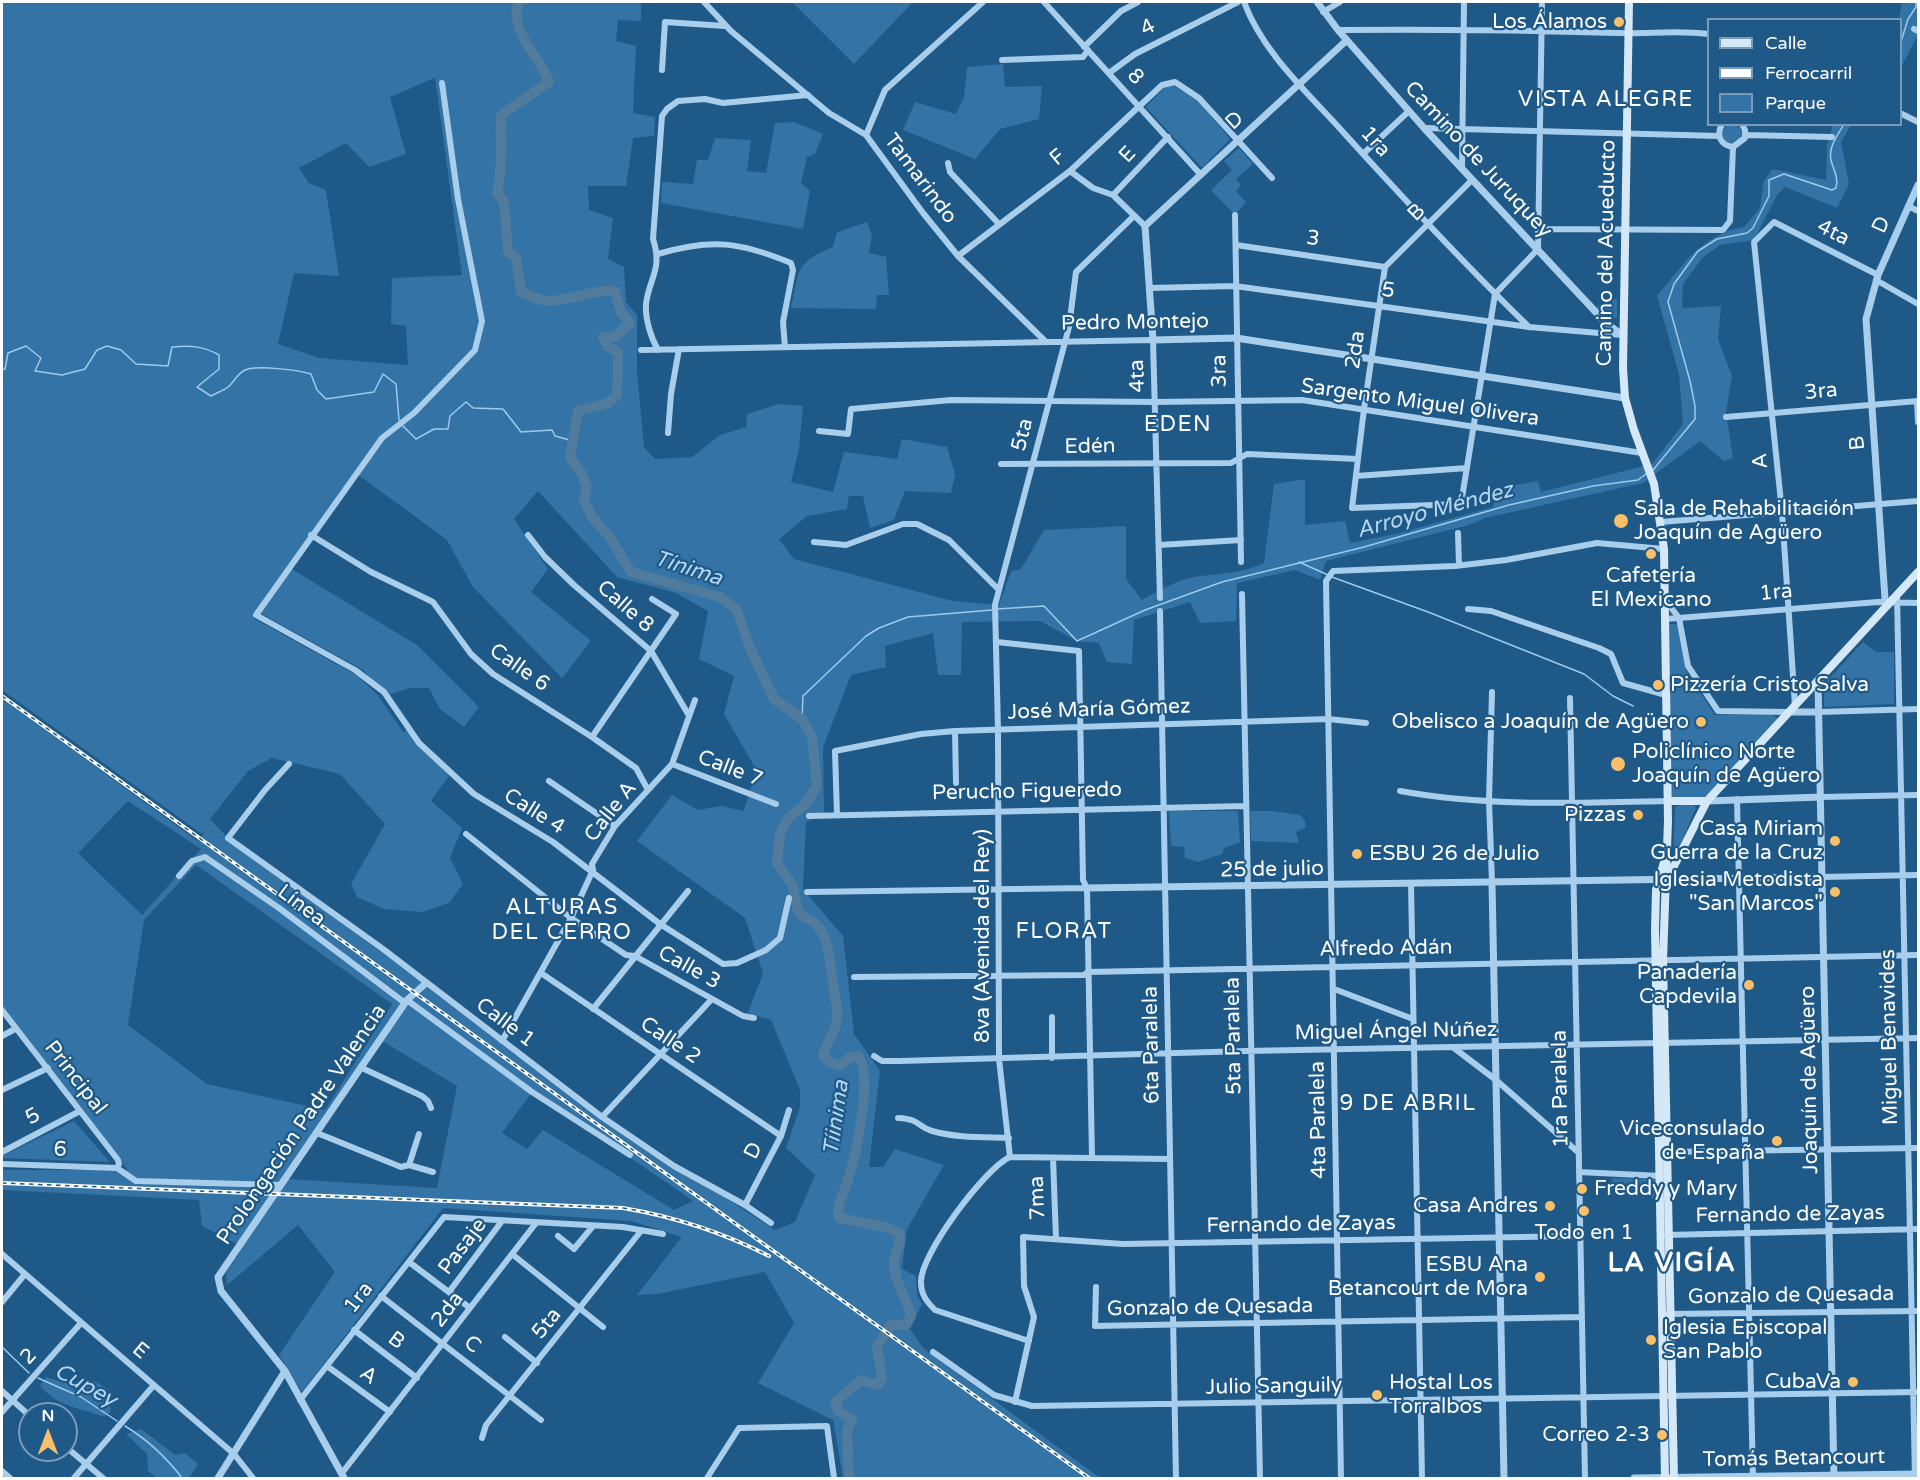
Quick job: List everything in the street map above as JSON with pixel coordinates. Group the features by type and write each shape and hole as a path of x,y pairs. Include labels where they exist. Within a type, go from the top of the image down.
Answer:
{"main road":[{"name":"Camino del Acueducto","path":"1629,2 1622,334 1625,398 1654,484 1664,549 1668,801 1666,856 1662,881"},
{"path":"1670,1478 1659,960 1662,881 1707,801 1895,601 1918,572"},
{"path":"1668,801 1707,801"},
{"path":"1664,1152 1661,1176 1666,1235"}],"street":[{"name":"Tamarindo","path":"704,2 726,26 829,113 867,135 923,213 958,256 1045,341"},
{"path":"867,135 885,90 983,2"},
{"name":"8","path":"1046,2 1201,175"},
{"path":"1002,60 1083,57 1086,48 1121,11 1138,2"},
{"name":"4","path":"1109,73 1135,54 1238,2"},
{"name":"1ra","path":"1244,2 1252,24 1299,84 1428,225 1529,327"},
{"name":"Camino de Juruquey","path":"1317,2 1338,30 1424,128 1605,322 1622,334"},
{"path":"1323,12 1340,2"},
{"path":"1462,168 1464,2"},
{"path":"1356,476 1467,468 1495,294 1538,249 1542,2"},
{"path":"662,70 664,22 726,26"},
{"path":"1338,30 1465,29 1628,34 1689,30 1707,34"},
{"name":"D","path":"1145,226 1347,40"},
{"name":"F","path":"958,256 1070,171 1162,85 1175,82 1199,98 1237,142"},
{"path":"311,535 382,438 414,413 475,350 482,321 458,199 442,83"},
{"path":"658,350 651,337 646,304 652,287 658,254 652,239 655,178 662,116 678,101 705,99 723,103 808,95"},
{"path":"1363,154 1409,111"},
{"path":"1902,114 1918,122"},
{"path":"1722,126 1719,136 1722,142 1733,147 1740,144 1746,135"},
{"path":"1743,126 1746,135"},
{"path":"1424,128 1719,136"},
{"path":"1746,135 1832,137"},
{"name":"E","path":"1113,195 1168,137"},
{"path":"1237,142 1272,178"},
{"path":"1538,229 1723,230 1730,221 1733,147"},
{"path":"948,163 950,172 999,224"},
{"path":"1070,171 1093,188 1113,195 1145,226"},
{"name":"B","path":"1385,267 1472,180"},
{"name":"D","path":"1877,277 1918,185"},
{"path":"1908,206 1918,211"},
{"name":"3ra","path":"1235,215 1241,562"},
{"name":"5ta","path":"995,609 1065,342 1076,273 1134,216"},
{"name":"4ta","path":"1774,222 1877,277 1918,304"},
{"name":"A","path":"1774,222 1754,242 1782,512 1789,609 1792,709"},
{"name":"4ta","path":"1145,226 1153,340 1160,598"},
{"path":"658,254 693,244 725,244 753,248 791,263 793,270 783,321 785,347"},
{"name":"3","path":"1236,245 1385,267"},
{"name":"2da","path":"1385,267 1364,409 1353,508 1461,504 1467,468"},
{"name":"B","path":"1877,277 1866,319 1886,599 1895,601"},
{"name":"5","path":"1150,288 1235,286 1529,327 1622,334"},
{"name":"Pedro Montejo","path":"641,350 1236,338 1625,398"},
{"path":"668,433 671,394 679,349"},
{"name":"Sargento Miguel Olivera","path":"819,431 848,434 851,409 951,400 1049,402 1302,400 1642,453"},
{"path":"1918,401 1918,422"},
{"name":"3ra","path":"1726,417 1918,401"},
{"name":"Edén","path":"1001,464 1231,463 1247,454 1358,459"},
{"path":"1661,522 1918,501"},
{"path":"814,542 846,545 903,524 917,524 949,540 999,590"},
{"path":"1458,533 1459,565 1506,560 1597,543 1664,549"},
{"name":"Calle 4","path":"311,535 256,615 355,670 384,692 419,743 474,794 593,870 660,924 723,964 737,963 766,950 780,938 789,898"},
{"name":"Calle 6","path":"311,535 371,572 433,602 471,654 493,674 636,768 648,790"},
{"name":"Calle 8","path":"528,535 545,557 574,585 651,651 688,714"},
{"path":"1159,546 1241,540"},
{"name":"4ta Paralela","path":"1341,1479 1326,581 1333,571 1459,565"},
{"name":"5ta Paralela","path":"1242,594 1260,1479"},
{"path":"592,737 676,614 652,599"},
{"path":"1665,600 1679,618 1689,666 1718,711 1918,710"},
{"name":"Miguel Benavides","path":"1895,601 1900,710 1909,1148 1915,1229 1916,1476"},
{"name":"1ra","path":"1666,619 1878,602 1918,603"},
{"name":"8va (Avenida del Rey)","path":"995,609 999,810 999,1059 1010,1157"},
{"path":"1468,609 1491,611 1599,648 1611,654 1623,683 1666,695"},
{"name":"6ta Paralela","path":"1160,611 1176,1479"},
{"path":"997,642 1079,651 1080,809 1083,880 1087,888 1092,1158"},
{"name":"Joaquín de Agüero","path":"1818,682 1834,1477"},
{"path":"1492,692 1489,800 1504,1479"},
{"name":"1ra Paralela","path":"1570,699 1585,1479"},
{"name":"Calle A","path":"502,1041 571,918 593,870 592,864 615,826 672,764 688,714 695,700"},
{"name":"José María Gómez","path":"837,815 835,751 921,734 1328,719 1366,723"},
{"path":"956,731 956,783"},
{"name":"Calle 1","path":"289,764 264,790 228,838 383,950 602,1117 674,1166 745,1205 771,1223"},
{"name":"Calle 7","path":"672,764 776,804"},
{"path":"549,781 615,826"},
{"path":"1400,791 1440,798 1489,800 1572,803 1668,801"},
{"path":"1707,801 1918,795"},
{"path":"1737,799 1753,1478"},
{"name":"Perucho Figueredo","path":"809,816 1246,806"},
{"name":"Calle 3","path":"466,834 571,918 626,956 635,956 711,1000 743,1016 754,1018"},
{"name":"Línea","path":"179,876 192,861 205,857 532,1092 630,1155"},
{"name":"25 de julio","path":"807,892 1662,881 1918,875"},
{"path":"1411,884 1422,1479"},
{"path":"593,1009 688,891"},
{"name":"Alfredo Adán","path":"854,977 999,977 1167,970 1918,955"},
{"name":"Calle 2","path":"541,973 781,1136"},
{"name":"Prolongación Padre Valencia","path":"285,1371 221,1291 218,1277 406,1002 425,984"},
{"path":"1334,989 1413,1019"},
{"path":"602,1117 711,1000"},
{"name":"Principal","path":"2,1010 118,1160 117,1168"},
{"path":"1052,1017 1052,1058"},
{"path":"2,1036 15,1029"},
{"name":"Miguel Ángel Núñez","path":"874,1056 882,1061 999,1059 1251,1051 1918,1038"},
{"path":"1453,1048 1496,1080 1579,1152"},
{"path":"2,1090 48,1068"},
{"path":"362,1068 422,1096 431,1108"},
{"name":"D","path":"745,1205 781,1136 789,1110"},
{"name":"5","path":"2,1152 80,1111"},
{"path":"898,1118 914,1119 926,1129 951,1135 1009,1138"},
{"path":"317,1133 401,1167 409,1165 433,1172"},
{"path":"409,1165 419,1134"},
{"path":"1664,1152 1918,1148"},
{"path":"1015,1402 1029,1341 936,1310 926,1301 921,1281 931,1250 980,1183 999,1162 1010,1157 1170,1159"},
{"name":"7ma","path":"1053,1158 1056,1238"},
{"name":"6","path":"2,1164 117,1168"},
{"path":"117,1168 136,1181 279,1185"},
{"path":"1579,1172 1661,1176"},
{"name":"1ra","path":"300,1400 444,1217 502,1221"},
{"path":"502,1221 593,1226 663,1234"},
{"name":"Pasaje","path":"449,1292 502,1221"},
{"name":"2da","path":"343,1476 536,1223"},
{"path":"558,1236 574,1249 593,1226"},
{"name":"Fernando de Zayas","path":"1666,1235 1915,1229"},
{"name":"5ta","path":"482,1438 486,1425 581,1309 641,1231"},
{"name":"Fernando de Zayas","path":"1029,1341 1034,1317 1023,1286 1023,1237 1056,1238 1096,1244 1172,1244 1581,1236"},
{"name":"E","path":"2,1254 234,1454 253,1479"},
{"path":"512,1254 603,1327"},
{"path":"409,1262 471,1308"},
{"path":"2,1302 25,1274"},
{"name":"Gonzalo de Quesada","path":"1096,1287 1095,1326 1582,1317"},
{"name":"C","path":"381,1296 541,1420"},
{"name":"Gonzalo de Quesada","path":"1667,1314 1915,1311"},
{"name":"2","path":"2,1412 81,1323"},
{"name":"B","path":"354,1330 417,1378"},
{"path":"505,1337 537,1363"},
{"name":"Julio Sanguily","path":"933,1352 994,1395 1032,1406 1916,1392"},
{"name":"A","path":"327,1366 390,1412"},
{"path":"218,1479 285,1371"},
{"path":"285,1371 343,1476"},
{"path":"276,1386 285,1383 294,1389"},
{"path":"74,1479 154,1385"},
{"path":"2,1391 18,1405"},
{"path":"707,1479 739,1428 827,1426 834,1479"},
{"path":"78,1457 103,1479"},
{"path":"2,1471 10,1479"},
{"name":"Tomás Betancourt","path":"1634,1479 1916,1476"}],"green space":[{"path":"2,2 641,2 641,21 618,20 616,41 636,46 633,113 655,117 654,136 633,138 626,186 588,186 589,210 613,218 608,259 624,267 626,302 637,315 637,372 644,447 655,459 692,457 720,435 746,427 747,414 779,404 803,406 799,449 791,482 833,492 844,452 897,459 902,439 947,447 955,474 951,493 905,491 894,520 870,528 863,496 849,496 847,509 807,516 779,539 794,559 953,601 999,605 1011,571 1021,569 1044,530 1126,526 1126,579 1142,600 1187,579 1239,571 1264,563 1274,484 1305,479 1305,525 1345,521 1350,543 1396,534 1493,507 1499,488 1538,481 1541,492 1652,464 1683,424 1679,374 1657,296 1694,252 1716,236 1744,227 1760,208 1764,181 1772,169 1826,180 1827,145 1833,126 1850,126 1841,142 1849,184 1837,208 1785,187 1777,195 1754,240 1720,245 1703,257 1683,284 1682,308 1721,306 1718,339 1732,376 1726,412 1733,458 1724,461 1700,441 1643,483 1485,518 1469,525 1326,561 1320,580 1295,570 1237,583 1236,621 1200,623 1190,602 1134,620 1132,664 1107,662 1099,643 1077,641 1040,621 962,622 961,675 938,675 933,633 885,646 886,667 851,675 823,747 824,814 806,822 803,889 843,936 854,1034 880,1071 869,1167 883,1167 895,1149 944,1165 907,1229 902,1269 916,1276 917,1294 922,1304 910,1329 923,1348 1100,1478 843,1478 833,1420 758,1383 794,1323 765,1272 657,1294 637,1295 682,1237 631,1221 443,1208 302,1392 279,1355 335,1272 298,1225 227,1285 226,1273 243,1247 202,1226 199,1200 2,1190 2,1170 128,1170 2,1005 2,698 199,842 205,830 202,834 2,690","holes":["435,78 462,275 392,278 391,324 406,326 408,365 319,358 278,344 294,273 339,276 326,190 309,183 299,168 346,143 369,167 406,154 390,97","357,474 447,540 473,587 562,678 591,641 531,592 548,569 514,519 538,491 617,577 676,593 708,611 699,659 734,676 724,714 756,769 744,811 721,806 698,810 672,795 637,841 745,918 763,973 748,1013 771,1020 800,1090 800,1107 786,1148 815,1175 795,1222 775,1230 602,1117 228,838 210,819 248,771 272,758 340,774 385,824 351,884 357,897 384,909 422,912 449,903 463,884 450,858 462,828 431,801 449,776 408,730 403,732 378,695 356,675 253,618 258,612 363,670 386,696 409,688 429,688 440,709 464,727 479,707 417,645 290,568","128,801 201,849 142,915 78,853","196,865 392,1004 325,1110 207,1084 128,1025 144,920","382,1041 457,1086 437,1188 288,1179","533,1091 693,1201 674,1210 543,1130 527,1149 502,1133"]},
{"path":"792,2 913,2 854,64"},
{"path":"1902,2 1918,2 1918,35 1902,65 1902,18 1899,18"},
{"path":"1003,64 1005,87 1042,86 1039,119 1000,129 975,159 903,130 915,102 956,114 964,97 967,67"},
{"path":"1172,85 1198,100 1230,139 1204,166 1201,167 1146,107 1166,86"},
{"path":"794,122 823,134 815,154 807,157 801,183 810,191 803,229 661,203 662,182 693,184 697,160 708,160 715,138 751,140 747,171 766,173 775,123"},
{"path":"1726,126 1738,126 1741,130 1741,138 1736,143 1728,143 1723,138 1723,130"},
{"path":"1239,148 1253,164 1236,179 1241,185 1236,191 1246,202 1235,215 1211,190 1232,170 1224,161"},
{"path":"867,222 872,235 869,253 886,257 889,295 877,295 876,309 791,308 798,276 805,263 833,247 837,232"},
{"path":"1617,298 1617,317 1609,321 1596,307"},
{"path":"1669,624 1678,624 1686,671 1715,715 1772,714 1777,718 1777,722 1706,797 1673,797 1671,794"},
{"path":"1863,642 1876,652 1894,652 1894,704 1824,707 1824,684"},
{"path":"1694,805 1696,808 1673,862 1675,807"},
{"path":"1169,811 1238,811 1240,842 1224,848 1222,854 1198,862 1185,858 1184,847 1171,846"},
{"path":"1250,811 1301,815 1305,821 1305,828 1296,832 1299,843 1251,841"},
{"path":"74,1121 110,1162 2,1158 2,1156"},
{"path":"1612,1178 1655,1179 1656,1198 1651,1198 1651,1189 1612,1190"},
{"path":"46,1377 64,1382 96,1382 108,1390 111,1411 104,1417 78,1409 78,1402 60,1402 40,1386"},
{"path":"141,1429 175,1455 185,1453 198,1464 189,1478 157,1478 148,1471 147,1454 126,1434"}],"waterway":[{"name":"Tínima","path":"519,2 517,13 521,33 549,82 501,115 501,164 497,193 504,202 508,252 516,257 521,292 548,301 615,291 621,312 630,323 615,337 603,337 607,346 618,352 617,395 608,403 578,411 570,457 582,474 587,487 584,500 592,517 609,536 631,572 720,597 737,610 750,648 774,699 802,719 812,737 817,786 805,805 788,818 780,834 777,863 793,886 797,908 802,916 811,920 818,927 829,954 837,1015 836,1025 823,1055 829,1062 840,1066 850,1057 858,1056 862,1066 864,1081 862,1118 850,1171 839,1204 839,1218 885,1227 899,1233 900,1241 894,1261 895,1273 911,1316 906,1325 891,1325 877,1346 882,1378 878,1385 861,1380 835,1402 838,1411 852,1419 847,1431 849,1478"},
{"name":"Arroyo Méndez","path":"1902,38 1916,2"},
{"name":"Arroyo Méndez","path":"1653,470 1695,419 1690,381 1668,302 1674,284 1698,251 1717,239 1747,233 1753,228 1769,196 1769,180 1784,174 1832,190 1836,188 1837,181 1830,155 1834,141 1843,126"},
{"path":"2,370 5,369 8,353 26,346 41,358 35,371 62,375 85,369 97,350 107,346 121,350 136,364 168,366 172,347 196,347 219,355 219,369 197,387 211,396 228,387 243,371 251,369 278,369 311,374 317,390 326,399 374,392 383,374 396,384 399,420"},
{"path":"401,424 416,439 434,429 448,429 450,416 466,402 473,408 503,409 521,432 552,430 555,436 573,441"},
{"name":"Arroyo Méndez","path":"997,609 1044,606 1077,641 1145,610 1222,582 1364,547 1509,505 1593,486 1638,480 1646,474"},
{"path":"1299,562 1328,575"},
{"path":"1332,577 1428,612 1584,674 1613,696 1633,706"},
{"name":"Arroyo Méndez","path":"802,719 803,696 866,636 879,628 908,617 992,610"},
{"name":"Cupey","path":"2,1347 29,1373"},
{"name":"Cupey","path":"38,1378 81,1397 117,1421"},
{"name":"Cupey","path":"125,1426 156,1449 182,1478"}],"railway":[{"path":"2,696 1089,1478"},
{"path":"2,1183 623,1208 698,1226 769,1256"}],"place":[{"name":"Los Álamos","path":"1619,22"},
{"name":"Sala de Rehabilitación Joaquín de Agüero","path":"1621,521"},
{"name":"Cafetería El Mexicano","path":"1651,554"},
{"name":"Pizzería Cristo Salva","path":"1658,685"},
{"name":"Obelisco a Joaquín de Agüero","path":"1701,722"},
{"name":"Policlínico Norte Joaquín de Agüero","path":"1618,764"},
{"name":"Pizzas","path":"1638,815"},
{"name":"Casa Miriam Guerra de la Cruz","path":"1835,841"},
{"name":"ESBU 26 de Julio","path":"1357,854"},
{"name":"Iglesia Metodista \"San Marcos\"","path":"1835,892"},
{"name":"Panadería Capdevila","path":"1749,985"},
{"name":"Viceconsulado de España","path":"1777,1141"},
{"name":"Freddy y Mary","path":"1582,1189"},
{"name":"Casa Andres","path":"1550,1206"},
{"name":"Todo en 1","path":"1584,1211"},
{"name":"ESBU Ana Betancourt de Mora","path":"1540,1277"},
{"name":"Iglesia Episcopal San Pablo","path":"1651,1340"},
{"name":"CubaVa","path":"1853,1382"},
{"name":"Hostal Los Torralbos","path":"1377,1395"},
{"name":"Correo 2-3","path":"1662,1435"}],"district":[{"name":"VISTA ALEGRE","path":"1606,100"},
{"name":"EDEN","path":"1178,425"},
{"name":"ALTURAS DEL CERRO","path":"562,920"},
{"name":"FLORAT","path":"1064,932"},
{"name":"9 DE ABRIL","path":"1408,1104"},
{"name":"LA VIGÍA","path":"1672,1264"}],"water label":[{"name":"Tíinima","path":"837,1118"}]}
